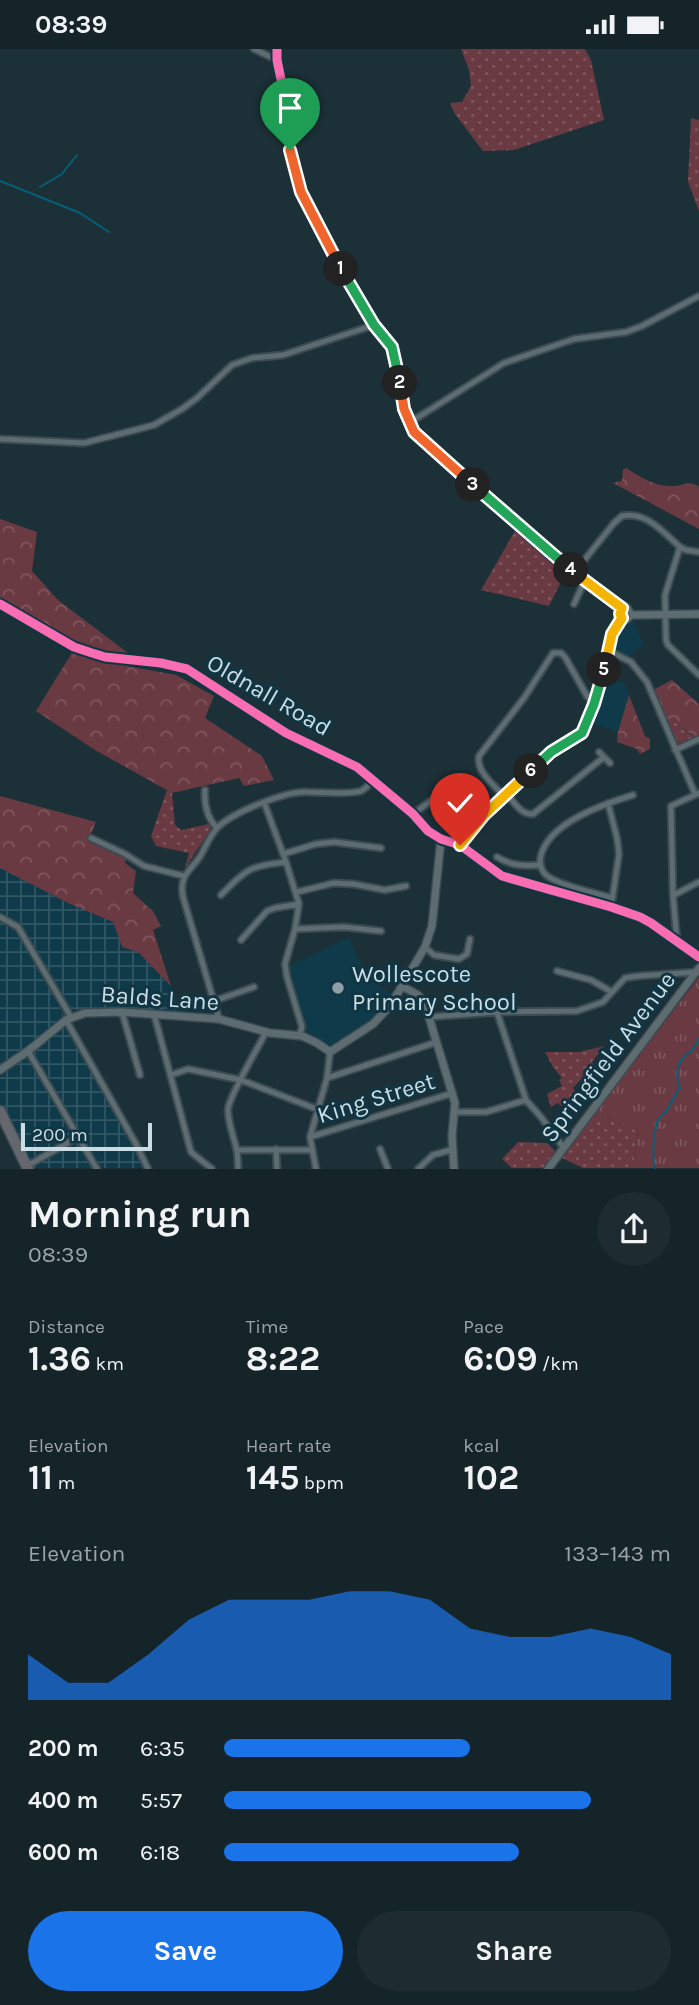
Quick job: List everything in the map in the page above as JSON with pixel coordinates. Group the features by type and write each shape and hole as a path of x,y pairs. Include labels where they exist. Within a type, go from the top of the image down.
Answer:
{"highway":[{"path":"0,1111 27,1167"}],"street":[{"path":"254,49 277,59"},
{"path":"277,49 287,108 290,150 301,192 328,247 374,325 392,347 404,409 414,432 555,558 622,608 627,608 631,615"},
{"path":"409,423 503,363 573,339 626,332 699,296"},
{"path":"0,439 85,443 145,428 182,409 232,365 252,358 283,355 374,325"},
{"path":"574,573 622,516 639,515 680,547 699,552"},
{"path":"680,547 665,595 666,640 699,675"},
{"path":"578,603 585,580"},
{"name":"Oldnall Road","path":"0,604 83,650 105,657 161,663 187,669 286,733 346,760 413,814 428,831 441,839 460,845 502,877 611,907 651,923 699,957"},
{"path":"460,845 472,828 551,752 582,733 594,704 612,634 622,618 622,608"},
{"path":"622,618 627,619 631,615 699,614"},
{"path":"609,651 632,662 647,682 697,793 671,806 677,942"},
{"path":"594,704 565,657 561,653 553,653 524,698 479,756 478,763 481,770 505,795 528,814 533,814 602,755 610,763"},
{"path":"676,750 699,739"},
{"path":"219,1019 183,897 184,876 196,863 217,828 264,802 281,794 305,791 321,793 363,790 373,781"},
{"path":"413,814 451,785"},
{"path":"203,793 211,821 217,828"},
{"path":"612,898 553,880 540,865 544,847 555,833 608,803 633,795"},
{"path":"264,802 299,904 285,964 302,1027 299,1035"},
{"path":"608,803 619,854 611,907"},
{"path":"91,838 144,866 184,876"},
{"path":"316,1168 310,1137 327,1078 330,1052 373,1024 390,1006 425,947 432,926 441,839"},
{"path":"283,854 316,844 334,842 378,846"},
{"path":"497,857 520,867 540,865"},
{"path":"226,894 247,870 286,862"},
{"path":"674,895 699,882"},
{"path":"297,892 334,883 385,891 403,888"},
{"path":"246,938 254,924 270,909 299,904"},
{"path":"0,917 18,927 148,1168"},
{"path":"295,929 344,927 378,932"},
{"path":"425,947 434,955 459,959 467,954 470,939"},
{"path":"565,965 560,972 591,980 612,992"},
{"path":"429,1017 497,1012 577,1011 603,1002 625,978 698,970"},
{"name":"Springfield Avenue","path":"548,1168 698,970"},
{"path":"402,986 420,997 425,1004 453,1093 456,1112 452,1150 454,1168"},
{"path":"215,1001 254,987"},
{"path":"122,1012 140,1075"},
{"name":"Balds Lane","path":"0,1070 68,1018 85,1013 122,1012 219,1019 266,1032 299,1035 330,1052"},
{"path":"497,1012 526,1100 563,1147"},
{"path":"154,1014 191,1152 212,1168"},
{"path":"238,1168 228,1105 266,1032"},
{"path":"327,1078 437,1042"},
{"path":"27,1051 97,1168"},
{"path":"171,1075 188,1069 242,1080 318,1110"},
{"name":"King Street","path":"310,1137 453,1093"},
{"path":"456,1112 486,1112 526,1100"},
{"path":"27,1167 78,1137"},
{"path":"276,1149 277,1168"},
{"path":"380,1149 388,1168"},
{"path":"237,1150 311,1150"},
{"path":"418,1168 433,1155 452,1150"}],"shaded area":[{"path":"634,620 643,645 630,657 613,650 620,631"},
{"path":"604,681 624,682 629,695 618,732 591,723"},
{"path":"0,868 68,903 113,922 122,947 138,952 171,986 179,1013 119,1008 68,1009 44,969 40,972 145,1168 33,1168 0,1104"},
{"name":"Wollescote Primary School","path":"349,937 363,969 361,975 392,994 373,1019 336,1045 328,1045 307,1033 289,966"}],"green space":[{"path":"461,49 585,49 591,60 604,120 514,150 483,151 455,114 450,103 462,102 471,86 469,70"},
{"path":"691,118 699,120 699,211 688,182"},
{"path":"626,468 660,485 689,483 699,487 699,529 613,483 622,481 623,470"},
{"path":"0,519 37,532 32,571 58,600 128,653 102,651 75,643 0,599"},
{"path":"516,529 566,572 549,606 481,590"},
{"path":"73,651 100,661 176,675 214,696 205,718 262,756 274,780 244,786 239,778 172,793 95,750 36,711"},
{"path":"672,680 699,704 699,735 695,737 662,713 653,690"},
{"path":"629,695 645,736 650,739 650,749 640,754 637,749 617,742"},
{"path":"662,713 695,737 679,745 675,744"},
{"path":"167,790 172,793 175,825 181,830 209,824 211,829 185,868 189,853 156,846 151,836"},
{"path":"0,796 96,822 88,841 126,858 125,863 136,871 133,893 153,911 161,926 153,930 171,986 138,952 122,947 113,922 68,903 0,868"},
{"path":"699,977 699,1168 633,1168 638,1131 595,1113"},
{"path":"604,1046 592,1062 594,1065 573,1088 576,1092 561,1106 558,1103 551,1107 547,1094 562,1086 559,1080 562,1078 545,1052 579,1052"},
{"path":"595,1113 638,1131 633,1168 583,1168 562,1158"},
{"path":"518,1142 547,1143 557,1153 545,1168 512,1168 502,1159"}],"waterway":[{"path":"40,187 62,174 77,155"},
{"path":"0,181 80,213 109,232"},
{"path":"655,1169 654,1142 658,1121 680,1088 677,1075 679,1064 694,1048 699,1038"}],"cycle path":[{"path":"277,49 287,108 290,150 301,192 328,247 374,325 392,347 404,409 413,432 555,558 622,608"},
{"path":"0,604 74,647 105,657 161,663 187,669 286,733 357,767 413,814 428,831 441,839 460,845 502,876 640,917 699,957"}],"place":[{"name":"Wollescote Primary School","path":"338,988"}],"route":[{"path":"290,150 301,192 328,247 374,325 392,347 404,409 414,432 555,558 622,608 622,618 612,634 594,704 582,733 551,752 484,815 460,845"}]}
